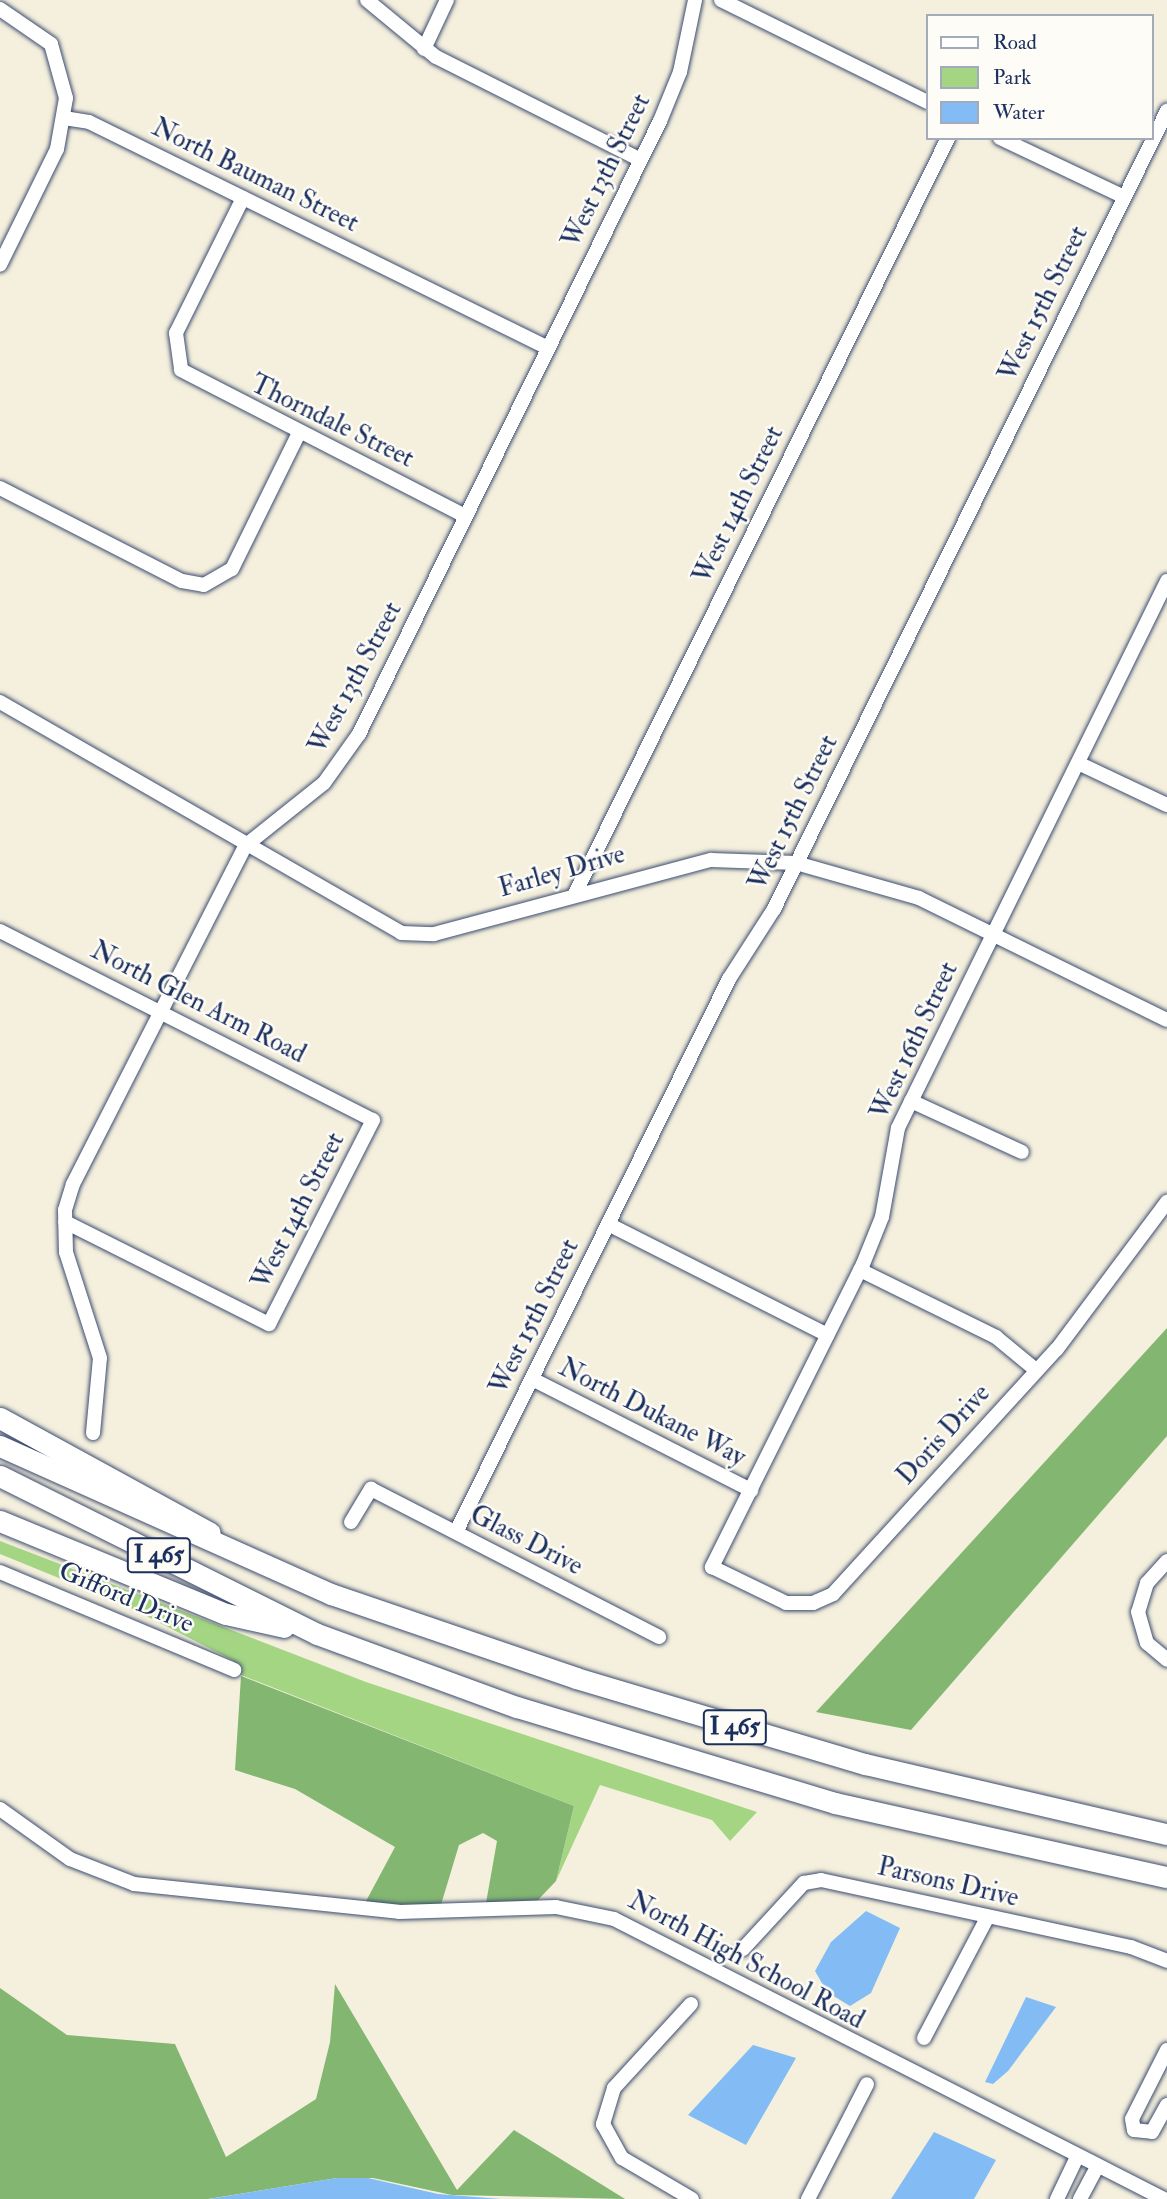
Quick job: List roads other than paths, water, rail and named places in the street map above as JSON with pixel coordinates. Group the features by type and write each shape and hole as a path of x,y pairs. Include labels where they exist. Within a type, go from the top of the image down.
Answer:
{"highway":[{"path":"0,1419 186,1516 246,1559"},
{"name":"I 465","path":"0,1446 246,1559 692,1715 1030,1806 1167,1834"},
{"name":"I 465","path":"0,1476 317,1634 679,1759 891,1817 1167,1877"},
{"path":"0,1521 226,1614 317,1634"}],"street":[{"path":"367,0 424,49 641,160"},
{"path":"424,49 447,0"},
{"name":"West 13th Street","path":"93,1433 100,1358 66,1252 65,1222 73,1184 163,1013 245,846 304,802 345,758 641,160 680,72 695,0"},
{"path":"721,0 926,102"},
{"path":"0,9 36,28 54,48 63,72 64,118 57,149 0,265"},
{"name":"West 15th Street","path":"1153,139 1167,111"},
{"name":"North Bauman Street","path":"64,118 85,120 548,348"},
{"name":"West 14th Street","path":"575,894 947,140"},
{"path":"1004,140 1124,197"},
{"name":"West 15th Street","path":"456,1532 729,979 796,863 1152,140"},
{"name":"Thorndale Street","path":"243,198 176,333 180,368 194,382 465,516"},
{"path":"0,488 187,583 214,583 230,572 299,433"},
{"name":"West 16th Street","path":"712,1567 860,1270 882,1217 898,1128 1167,581"},
{"name":"Farley Drive","path":"0,702 245,846 406,934 434,934 575,894 710,860 796,863 905,893 993,933 1167,1020"},
{"path":"1078,763 1167,805"},
{"name":"North Glen Arm Road","path":"0,931 373,1120"},
{"path":"911,1101 1022,1152"},
{"name":"West 14th Street","path":"65,1222 269,1324 373,1120"},
{"name":"Doris Drive","path":"712,1567 781,1601 824,1599 1036,1370 1167,1202"},
{"path":"608,1224 828,1335"},
{"path":"860,1270 986,1332 1036,1370"},
{"name":"North Dukane Way","path":"532,1379 751,1490"},
{"name":"Glass Drive","path":"351,1522 371,1489 659,1637"},
{"path":"1167,1561 1140,1601 1143,1633 1167,1660"},
{"name":"Gifford Drive","path":"0,1572 234,1671"},
{"name":"North High School Road","path":"0,1808 70,1859 134,1884 399,1912 556,1907 614,1919 1164,2199"},
{"name":"Parsons Drive","path":"743,1949 804,1883 816,1880 1132,1947 1167,1961"},
{"path":"924,2038 987,1918"},
{"path":"691,2004 614,2088 603,2124 622,2158 692,2199"},
{"path":"1167,2050 1131,2124 1149,2134 1167,2105"},
{"path":"808,2199 867,2084"},
{"path":"1057,2199 1077,2157"},
{"path":"1080,2199 1097,2167"}],"water":[{"path":"866,1911 900,1928 871,1993 850,2006 827,1992 815,1971 831,1942"},
{"path":"1026,1997 1056,2007 1008,2071 993,2084 985,2082"},
{"path":"753,2045 796,2058 746,2145 688,2115"},
{"path":"934,2132 996,2160 974,2199 891,2199"},
{"path":"337,2178 368,2178 438,2194 501,2199 209,2199"}]}
